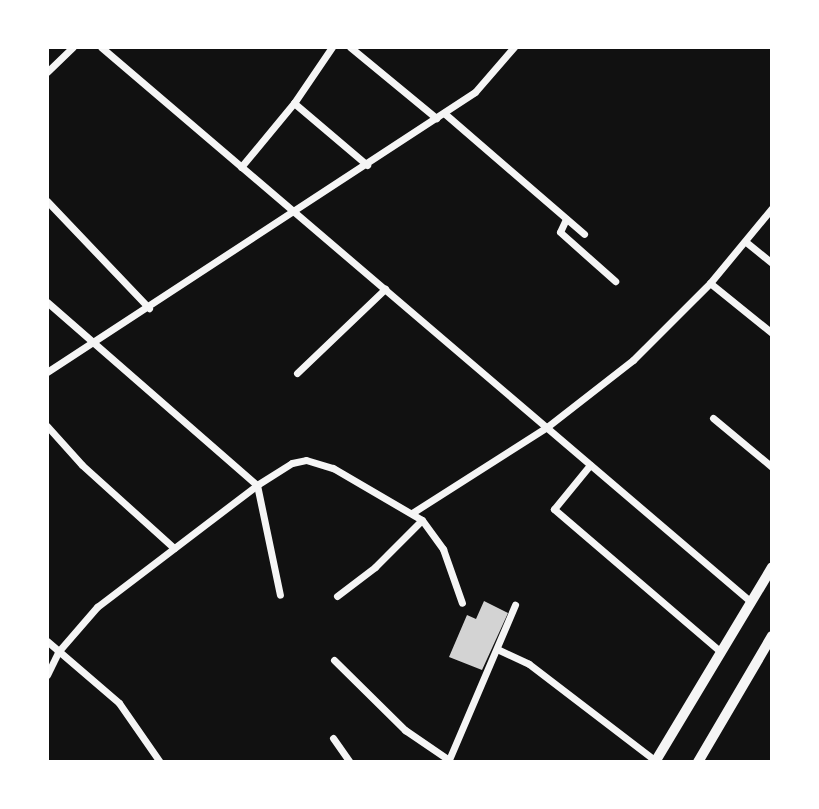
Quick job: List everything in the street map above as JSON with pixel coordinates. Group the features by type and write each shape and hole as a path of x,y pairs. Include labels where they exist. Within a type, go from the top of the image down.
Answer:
{"street":[{"path":"47,72 73,47"},
{"path":"102,47 751,602"},
{"path":"242,167 294,103 332,47"},
{"path":"350,47 436,118"},
{"path":"47,372 149,308 475,92 514,47"},
{"path":"294,103 367,165"},
{"path":"444,113 584,234"},
{"path":"47,201 149,308"},
{"path":"412,513 547,428 633,360 710,283 772,208"},
{"path":"566,219 560,232 615,281"},
{"path":"746,242 772,263"},
{"path":"710,283 772,333"},
{"path":"297,373 385,289"},
{"path":"47,302 257,485 280,595"},
{"path":"713,418 772,467"},
{"path":"47,426 82,465 174,548"},
{"path":"47,676 58,652 97,607 257,485 292,463 320,463 422,520 443,549 462,603"},
{"path":"590,464 554,509 721,652"},
{"path":"337,596 375,567 422,520"},
{"path":"496,649 529,664 656,761 772,567"},
{"path":"334,660 405,730 449,761 515,605"},
{"path":"698,762 772,636"},
{"path":"47,641 119,703 160,762"},
{"path":"333,738 351,762"}],"building":[{"path":"484,601 508,613 482,670 449,657 467,615 476,619"}]}
